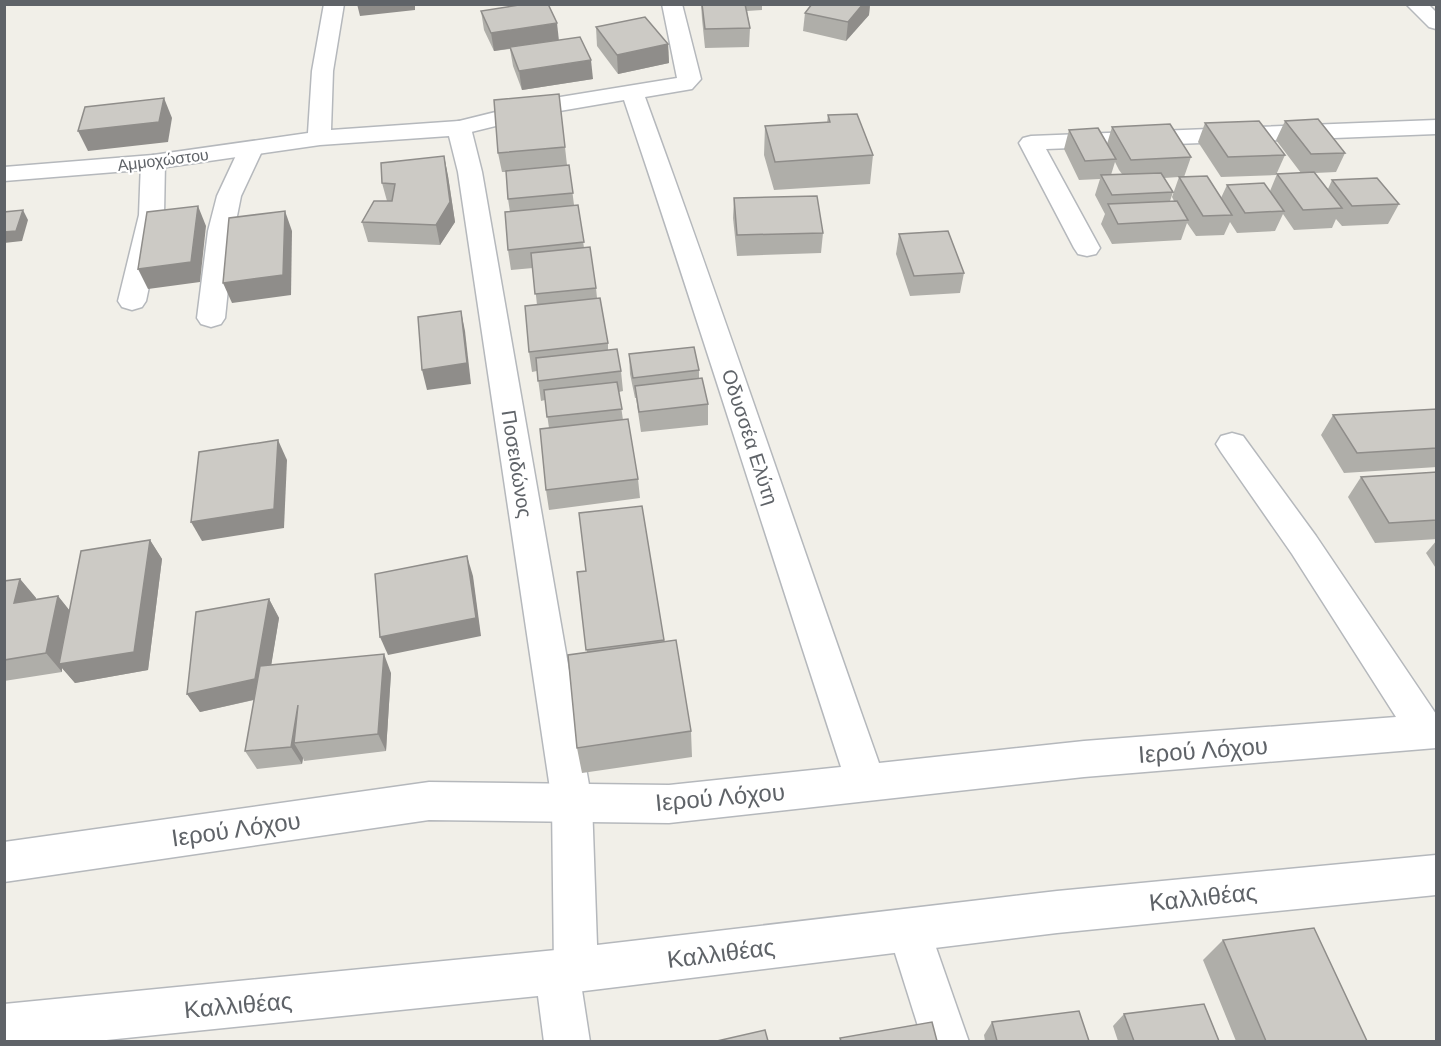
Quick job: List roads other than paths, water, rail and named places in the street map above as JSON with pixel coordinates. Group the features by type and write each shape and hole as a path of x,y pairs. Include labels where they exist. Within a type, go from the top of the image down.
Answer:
{"street":[{"path":"320,138 319,103 324,46 334,4"},
{"name":"Αμμοχώστου","path":"4,174 153,162 320,138 459,128 548,106 684,84 690,79 672,4"},
{"path":"1416,4 1437,23"},
{"name":"Οδυσσέα Ελύτη","path":"633,93 717,332 765,487 866,783"},
{"path":"1087,248 1030,143 1437,127"},
{"name":"Ποσειδώνος","path":"459,128 470,172 572,802 567,1041"},
{"path":"211,318 221,231 229,196 251,149"},
{"path":"132,301 151,227 156,190 153,162"},
{"path":"1232,444 1432,731"},
{"name":"Ιερού Λόχου","path":"4,862 429,801 669,804 1084,759 1432,731"},
{"name":"Καλλιθέας","path":"4,1027 567,972 1057,912 1437,875"},
{"path":"910,931 946,1041"}]}
